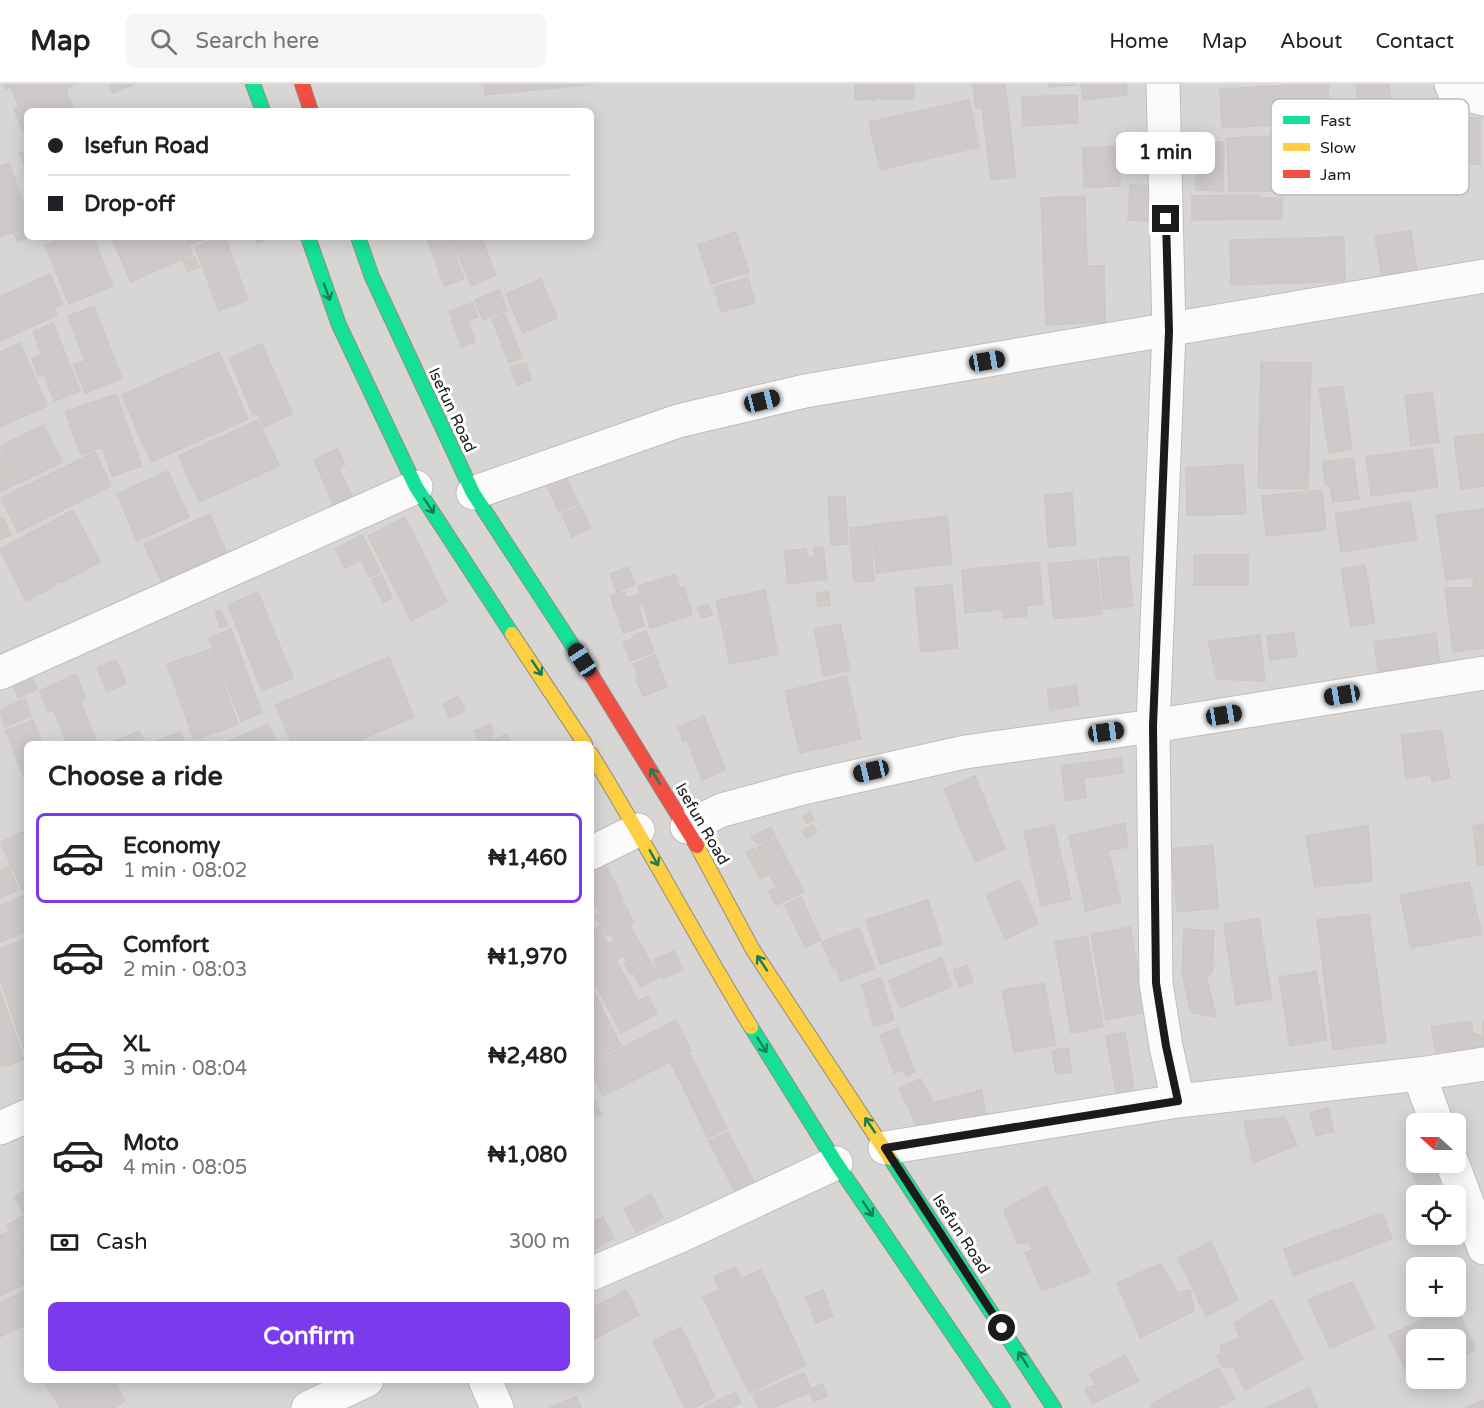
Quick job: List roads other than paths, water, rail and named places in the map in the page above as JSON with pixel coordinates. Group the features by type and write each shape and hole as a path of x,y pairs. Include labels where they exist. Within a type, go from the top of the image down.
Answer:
{"street":[{"path":"253,84 262,108"},
{"path":"302,84 310,108"},
{"path":"1163,84 1169,331 1153,726 1156,983 1178,1101"},
{"path":"1451,84 1454,91 1484,99"},
{"path":"309,240 339,325 416,487 583,741"},
{"name":"Isefun Road","path":"359,240 372,277 473,493 594,678 687,827 753,950 1054,1408"},
{"path":"473,493 678,421 805,391 1484,276"},
{"path":"0,673 416,487"},
{"path":"687,827 722,810 799,789 965,752 1153,726 1484,673"},
{"path":"594,759 638,830 717,972 837,1163 1003,1408"},
{"path":"594,852 638,830"},
{"path":"885,1148 1178,1101 1419,1074 1484,1064"},
{"path":"1419,1074 1433,1113"},
{"path":"0,1128 24,1117"},
{"path":"594,1273 682,1235 837,1163"},
{"path":"1456,1173 1484,1248"},
{"path":"308,1408 361,1383"},
{"path":"486,1383 497,1408"}]}
